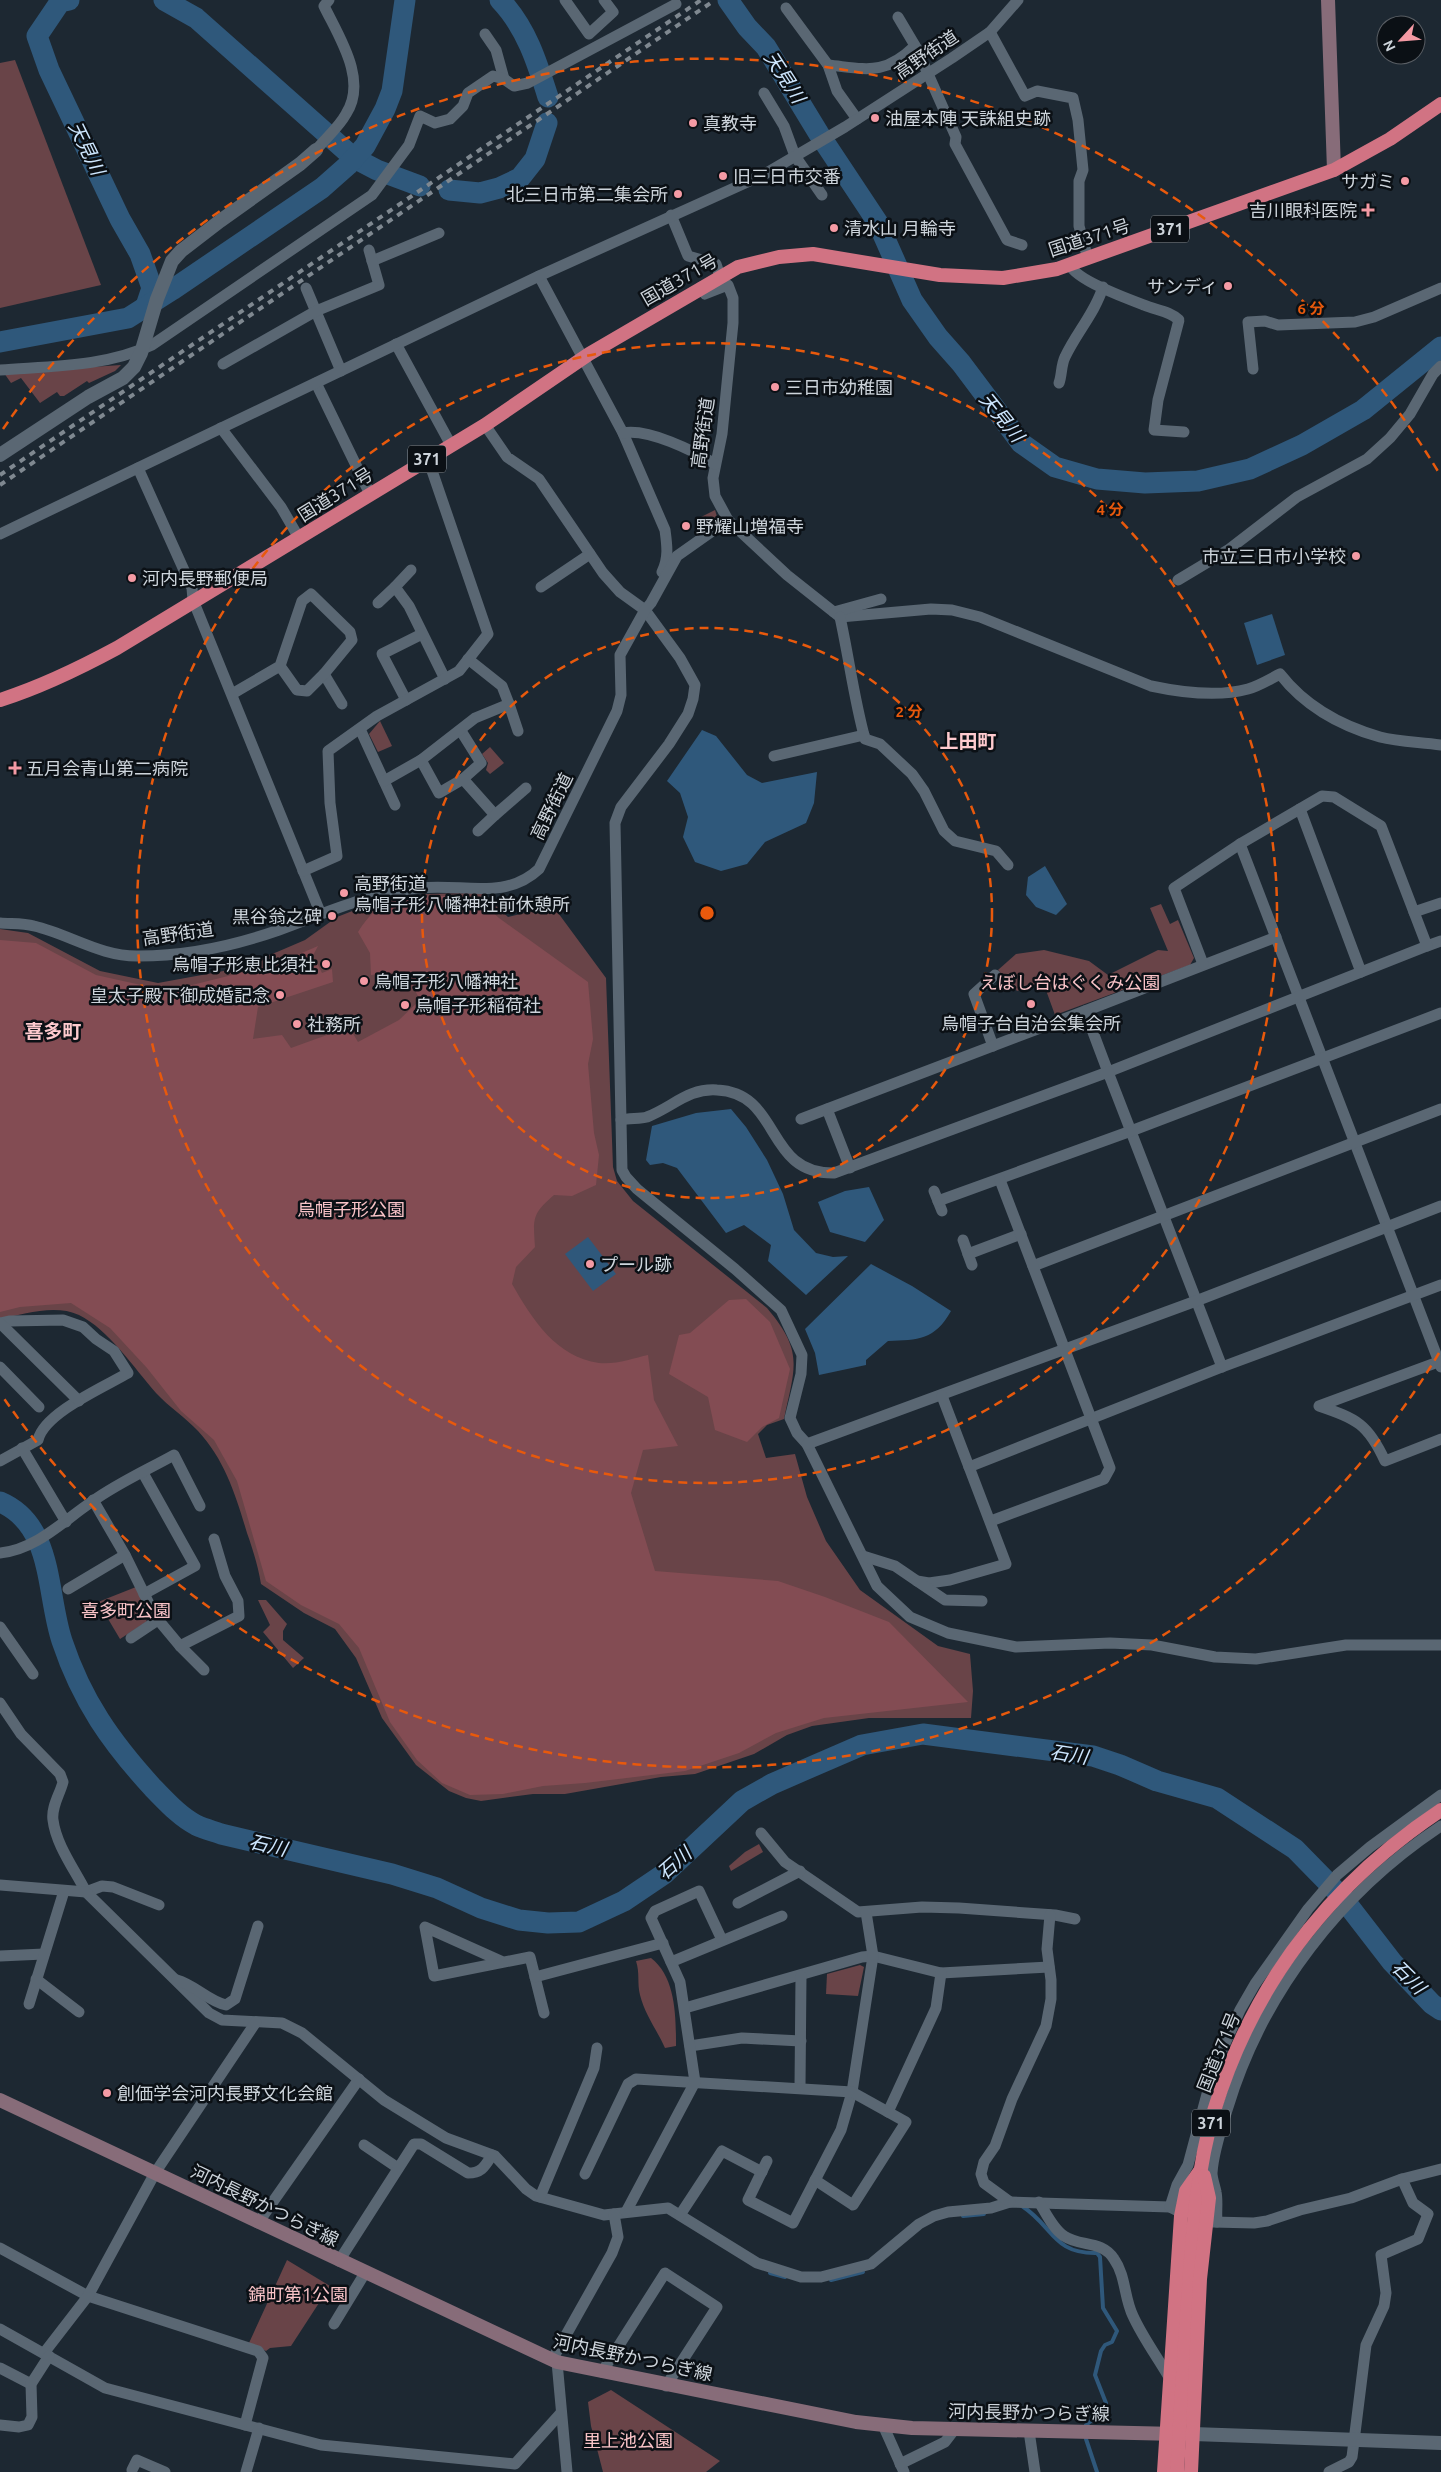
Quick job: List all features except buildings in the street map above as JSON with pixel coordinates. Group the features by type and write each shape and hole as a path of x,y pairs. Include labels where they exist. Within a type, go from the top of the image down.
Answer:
{"highway":[{"name":"国道371号","path":"0,700 27,691 90,662 485,425 582,360 701,287 738,267 779,257 814,254 940,276 1002,278 1070,265 1334,170 1404,130 1441,104"},
{"name":"国道371号","path":"1177,2472 1194,2220 1202,2168 1214,2111 1245,2030 1280,1968 1318,1916 1368,1866 1407,1833 1441,1810"},
{"path":"1164,2472 1181,2216 1186,2191 1202,2168"},
{"path":"1191,2472 1200,2279 1209,2198 1202,2168"}],"main road":[{"path":"1328,0 1334,170"},
{"name":"河内長野かつらぎ線","path":"0,2100 554,2361 666,2386 856,2422 955,2429 1193,2434"}],"street":[{"path":"0,455 88,397 123,378 134,367 141,353 156,299 172,261 220,221 300,164 316,150 347,113 354,90 353,70 324,6 329,0"},
{"path":"565,0 589,34 613,12 604,0"},
{"name":"高野街道","path":"0,534 539,276 671,215 724,194 845,127 928,74 990,32 1018,0"},
{"path":"0,370 83,364 130,355 152,345 372,195 409,144 420,116 434,122 450,120 462,106 468,93 493,76 504,79 514,86 528,83 676,4"},
{"path":"786,8 828,65 837,91 857,119"},
{"path":"898,17 928,74 956,137 955,144 1007,240 1022,245"},
{"path":"990,32 1025,96 1037,91 1073,98 1078,120 1083,170 1078,182 1079,226 1088,259"},
{"path":"485,34 496,50 504,79"},
{"path":"828,65 876,69 889,66 902,58 914,46"},
{"path":"764,92 822,195"},
{"path":"671,215 688,256 716,264 720,276"},
{"path":"372,261 439,233"},
{"path":"223,364 256,347 316,311 379,285 369,250"},
{"path":"1070,265 1072,270 1103,287 1174,316 1179,320 1158,400 1154,430 1184,432"},
{"path":"539,276 582,360 624,432 665,530 667,562 645,610"},
{"name":"高野街道","path":"0,923 34,926 112,953 136,956 168,955 244,940 280,930 320,912 384,893 422,888 502,888 516,885 539,869 617,711 621,695 620,655 677,556 728,520 715,496 713,478 722,434 733,323 733,298 728,286 705,294 701,287"},
{"path":"1059,383 1064,359 1098,300 1103,287"},
{"path":"306,288 341,371"},
{"path":"1253,369 1248,322 1265,321 1278,325 1355,322 1374,317 1441,288"},
{"path":"396,344 451,445"},
{"path":"1178,580 1228,550 1297,497 1367,459 1390,438 1410,414 1433,374 1441,366"},
{"path":"316,383 370,494"},
{"path":"485,425 507,457 539,479 603,574 620,592 645,610 680,658 694,685 693,700 688,714 669,744 621,807 615,823 622,1170 637,1189 736,1269 781,1310 802,1355 801,1374 790,1418 797,1433 807,1444 878,1586 910,1617 948,1633 1016,1647 1110,1643 1152,1645 1215,1657 1256,1659 1346,1645 1441,1645"},
{"path":"221,428 281,507 299,538"},
{"path":"624,432 631,431 675,445 715,464"},
{"path":"303,870 337,856 330,803 328,751 406,700 459,671 488,634 428,459"},
{"path":"138,468 192,588 193,600 320,912"},
{"path":"728,520 787,575 837,614 852,668 860,723 865,739 880,744 912,774 924,791 944,831 954,841 996,851 1008,865"},
{"path":"541,587 590,554"},
{"path":"378,603 411,570"},
{"path":"395,587 409,606 445,679"},
{"path":"232,694 280,666 302,601 311,594 350,632 352,640 324,674 306,691 297,690 280,666"},
{"path":"837,614 881,599"},
{"path":"837,614 931,609 952,610 980,617 1151,686 1173,691 1210,693 1248,689 1280,674 1295,694 1314,708 1350,726 1380,737 1440,744"},
{"path":"406,700 382,654 422,634"},
{"path":"468,659 502,686 518,731"},
{"path":"324,674 342,704"},
{"path":"384,781 420,760 461,731 474,718 508,704"},
{"path":"360,729 396,805"},
{"path":"420,760 439,792 463,779 481,763 461,731"},
{"path":"774,756 864,735"},
{"path":"463,779 495,815"},
{"path":"478,831 526,788"},
{"path":"1203,964 1174,888 1240,844 1322,796 1334,797 1380,826 1427,946"},
{"path":"1300,809 1362,972"},
{"path":"1240,844 1412,1296 1440,1363 1319,1406 1349,1416 1365,1428 1376,1442 1385,1461 1441,1439"},
{"path":"1414,912 1441,903"},
{"path":"802,1119 1276,937"},
{"path":"621,1120 646,1117 686,1094 703,1090 734,1092 758,1107 784,1150 798,1165 817,1173 834,1173 1108,1072 1441,941"},
{"path":"992,1046 974,994 995,975"},
{"path":"1085,1011 1222,1367"},
{"path":"938,1201 1000,1180 1441,1013"},
{"path":"827,1109 850,1168"},
{"path":"1033,1266 1441,1109"},
{"path":"991,1521 1104,1479 1110,1468 1093,1418 1000,1180"},
{"path":"807,1444 942,1396 1196,1301 1441,1206"},
{"path":"963,1240 970,1259 1021,1234"},
{"path":"969,1467 1222,1367 1441,1285"},
{"path":"0,1323 63,1320 83,1327 96,1340 114,1351 128,1373 60,1412 40,1431 38,1440 0,1461"},
{"path":"0,1323 79,1401"},
{"path":"0,1367 39,1407"},
{"path":"917,1581 930,1583 950,1580 1006,1564 942,1396"},
{"path":"22,1448 66,1522"},
{"path":"0,1553 16,1552 66,1522 93,1500 174,1455 200,1506"},
{"path":"143,1473 195,1566 144,1594"},
{"path":"93,1500 125,1555 158,1620 204,1670"},
{"path":"180,1646 239,1616 238,1601 225,1576 214,1539"},
{"path":"68,1589 125,1555"},
{"path":"863,1556 895,1566 945,1600 982,1601"},
{"path":"131,1638 158,1620"},
{"path":"0,1627 34,1674"},
{"path":"0,1703 21,1734 60,1774 63,1782 54,1804 53,1819 59,1839 86,1892 172,1979 209,2013 222,2020 282,2023 302,2033 384,2100 446,2138 492,2155 526,2189 540,2197 604,2215 668,2208 757,2263 801,2277 821,2277 871,2264 919,2224 934,2216 948,2212 991,2208 1010,2202 1173,2209 1177,2185 1188,2165 1214,2068 1240,2010 1255,1984 1308,1909 1338,1875 1370,1847 1441,1795"},
{"path":"1441,1826 1365,1887 1327,1926 1293,1972 1268,2011 1246,2054 1222,2126 1212,2174 1216,2194 1215,2222 1254,2223 1267,2221 1300,2210 1351,2198 1402,2179 1441,2169"},
{"path":"761,1833 785,1862 858,1912 922,1907 959,1908 1050,1915 1074,1919"},
{"path":"738,1903 800,1871"},
{"path":"0,1885 86,1892 102,1886 113,1887 159,1905"},
{"path":"29,2004 64,1891"},
{"path":"568,2472 554,2361 612,2253 618,2237 620,2213 695,2082 680,1982 651,1918 655,1911 699,1891 722,1940"},
{"path":"767,2161 748,2200 793,2223 841,2130 852,2092 873,1956 866,1912"},
{"path":"1010,2202 984,2183 981,2174 984,2162 995,2146 1012,2099 1046,2026 1051,1999 1047,1949 1050,1915"},
{"path":"671,1962 782,1916"},
{"path":"172,1979 185,1982 218,2003 226,2005 235,1999 258,1926"},
{"path":"503,1962 425,1927 434,1976 530,1957 544,2013"},
{"path":"535,1978 662,1944"},
{"path":"0,1956 44,1954"},
{"path":"685,2008 862,1957 873,1956 941,1973 1049,1967"},
{"path":"888,2112 936,2008 941,1973"},
{"path":"800,2087 801,1976"},
{"path":"36,1979 79,2012"},
{"path":"0,2424 28,2425 32,2417 32,2384 46,2355 88,2296 155,2174 256,2022"},
{"path":"690,2046 742,2038 801,2041"},
{"path":"540,2197 594,2068 596,2048"},
{"path":"258,2223 359,2079"},
{"path":"585,2174 628,2084 636,2079 800,2087 852,2092 906,2122 853,2205 815,2180"},
{"path":"339,2261 414,2144 421,2144 468,2173 476,2173 483,2169 492,2155"},
{"path":"364,2145 398,2168"},
{"path":"680,2215 722,2150 762,2172"},
{"path":"1330,2472 1350,2462 1355,2439 1366,2345 1384,2306 1386,2293 1381,2256 1418,2239 1428,2214 1413,2204 1402,2179"},
{"path":"1039,2202 1062,2235 1076,2242 1092,2244 1105,2249 1114,2258 1122,2275 1132,2314 1170,2379"},
{"path":"0,2248 88,2296 258,2351 263,2358 245,2425"},
{"path":"334,2324 365,2273"},
{"path":"602,2372 665,2273 717,2307 666,2386"},
{"path":"0,2329 92,2383 105,2388 321,2445 515,2464 561,2413"},
{"path":"0,2368 32,2384"},
{"path":"883,2425 902,2468 945,2442 955,2429"},
{"path":"246,2472 258,2428"},
{"path":"1029,2431 1035,2472"},
{"path":"1193,2434 1441,2443"},
{"path":"132,2470 137,2460 165,2472"}],"green space":[{"path":"15,60 101,285 0,308 0,63"},
{"path":"121,365 115,371 89,383 87,381 64,396 60,396 57,392 40,403 21,378 11,383 4,373"},
{"path":"715,510 718,520 700,532 695,520"},
{"path":"380,721 392,746 378,752 369,734"},
{"path":"490,747 504,763 490,774 486,770 488,763 482,754"},
{"name":"烏帽子形公園","path":"426,894 483,894 508,917 553,906 606,978 613,1167 617,1181 633,1201 767,1308 779,1323 792,1348 793,1372 784,1419 767,1425 758,1434 766,1458 795,1454 807,1497 826,1541 860,1590 938,1646 970,1654 973,1691 971,1718 869,1718 812,1726 787,1735 754,1754 695,1774 661,1777 565,1794 533,1794 481,1801 466,1798 449,1791 416,1765 382,1718 356,1658 335,1629 304,1613 261,1584 255,1558 238,1506 216,1454 198,1431 156,1393 111,1340 90,1321 79,1315 60,1310 40,1311 0,1319 0,929 28,933 100,971 158,983 229,970 305,940 337,917 378,901"},
{"name":"烏帽子形公園","path":"429,896 475,896 499,918 588,982 593,1039 588,1064 594,1133 599,1155 596,1185 572,1196 554,1195 541,1207 534,1223 535,1247 516,1267 512,1284 537,1323 558,1345 570,1353 599,1363 618,1362 648,1355 654,1400 678,1446 643,1450 631,1493 655,1571 778,1581 889,1622 968,1702 824,1718 776,1733 739,1753 685,1771 543,1786 503,1794 470,1795 442,1783 417,1760 390,1722 359,1648 339,1624 301,1605 266,1581 237,1481 214,1440 181,1411 147,1368 110,1328 71,1303 20,1307 0,1312 0,940 36,943 96,975 168,991 276,964 318,946 310,961 316,961 322,973 332,969 333,982 258,1007 253,1039 282,1035 291,1048 349,1027 358,1042 399,1020 420,1000 405,971 371,975 370,953 358,932 380,907 396,901"},
{"name":"えぼし台はぐくみ公園","path":"1161,904 1170,924 1178,920 1194,958 1190,965 1055,1015 1043,982 1017,991 998,970 1016,954 1044,950 1089,961 1108,975 1158,950 1168,951 1150,908"},
{"path":"746,1299 770,1322 790,1369 779,1418 762,1427 747,1442 715,1430 708,1397 669,1374 679,1335 690,1333 729,1300"},
{"name":"喜多町公園","path":"136,1587 148,1616 146,1622 120,1639 98,1602"},
{"path":"258,1600 266,1600 287,1624 283,1631 283,1640 304,1658 293,1668 263,1632 270,1625"},
{"path":"759,1844 763,1852 731,1871 729,1866 745,1852"},
{"path":"651,1958 659,1966 670,1987 675,2010 676,2046 665,2048 648,2016 640,1995 636,1961"},
{"path":"860,1965 864,1967 858,1996 826,1994 827,1974"},
{"name":"錦町第1公園","path":"287,2260 330,2286 291,2346 270,2348 266,2351 249,2343"},
{"name":"里上池公園","path":"611,2390 720,2461 706,2472 603,2472 591,2426 588,2402"}],"water":[{"path":"1272,614 1285,655 1257,665 1244,623"},
{"path":"702,730 716,736 747,775 762,783 817,772 814,803 806,823 765,842 747,864 721,871 695,862 683,837 688,817 680,793 667,781"},
{"path":"1045,866 1067,904 1056,915 1036,907 1026,895 1028,877"},
{"path":"731,1109 746,1127 767,1160 783,1194 794,1230 816,1253 833,1257 848,1256 806,1295 768,1261 771,1245 744,1225 726,1233 677,1168 663,1163 650,1165 646,1160 652,1126 696,1113"},
{"path":"869,1187 884,1220 865,1242 830,1232 818,1202 845,1191"},
{"name":"プール跡","path":"588,1237 616,1274 593,1291 565,1254"},
{"path":"871,1264 912,1286 951,1311 939,1328 932,1333 917,1339 888,1341 866,1360 866,1365 819,1375 815,1353 805,1329"}],"waterway":[{"name":"天見川","path":"69,0 60,2 37,36 49,70 120,219 140,254 152,288 146,306"},
{"name":"天見川","path":"164,0 196,18 354,158 377,170 420,186"},
{"name":"天見川","path":"0,342 128,318 322,188 348,165 365,146 385,109 392,91 405,0"},
{"name":"天見川","path":"500,0 524,33 535,58 548,97"},
{"name":"天見川","path":"728,0 747,27 766,47 819,134 878,223 912,300 938,337 961,363 1021,443 1055,467 1097,479 1145,483 1198,481 1250,469 1302,445 1363,410 1441,347"},
{"name":"天見川","path":"449,190 480,193 499,188 520,178 535,159 547,123"},
{"name":"石川","path":"0,1502 18,1513 30,1527 39,1543 50,1582 62,1641 79,1683 99,1720 124,1754 153,1788 184,1817 205,1829 392,1874 437,1888 481,1908 519,1920 548,1923 579,1922 624,1901 664,1874 742,1801 772,1784 862,1745 923,1734 1093,1756 1157,1781 1217,1798 1295,1849 1341,1896 1392,1962 1432,2004 1441,2010"},
{"path":"1022,2206 1033,2214 1062,2244 1082,2252 1097,2253 1100,2257 1103,2308 1117,2331 1112,2342 1105,2345 1101,2351 1095,2375 1106,2403 1103,2411 1086,2425"},
{"path":"963,2216 984,2214"},
{"path":"831,2280 863,2272"},
{"path":"770,2273 785,2277"},
{"path":"1086,2439 1097,2472"}],"railway":[{"path":"0,475 701,0"},
{"path":"0,485 715,0"}],"place":[{"name":"油屋本陣 天誅組史跡","path":"875,118"},
{"name":"真教寺","path":"693,123"},
{"name":"旧三日市交番","path":"723,176"},
{"name":"サガミ","path":"1405,181"},
{"name":"北三日市第二集会所","path":"678,194"},
{"name":"吉川眼科医院","path":"1368,210"},
{"name":"清水山 月輪寺","path":"834,228"},
{"name":"サンディ","path":"1228,286"},
{"name":"三日市幼稚園","path":"775,387"},
{"name":"野耀山増福寺","path":"686,526"},
{"name":"市立三日市小学校","path":"1356,556"},
{"name":"河内長野郵便局","path":"132,578"},
{"name":"五月会青山第二病院","path":"15,768"},
{"name":"高野街道 烏帽子形八幡神社前休憩所","path":"344,893"},
{"name":"黒谷翁之碑","path":"332,916"},
{"name":"烏帽子形恵比須社","path":"326,964"},
{"name":"烏帽子形八幡神社","path":"364,981"},
{"name":"皇太子殿下御成婚記念","path":"280,995"},
{"name":"烏帽子台自治会集会所","path":"1031,1004"},
{"name":"烏帽子形稲荷社","path":"405,1005"},
{"name":"社務所","path":"297,1024"},
{"name":"プール跡","path":"590,1264"},
{"name":"創価学会河内長野文化会館","path":"107,2093"}],"district":[{"name":"上田町","path":"968,741"},
{"name":"喜多町","path":"53,1031"}]}
